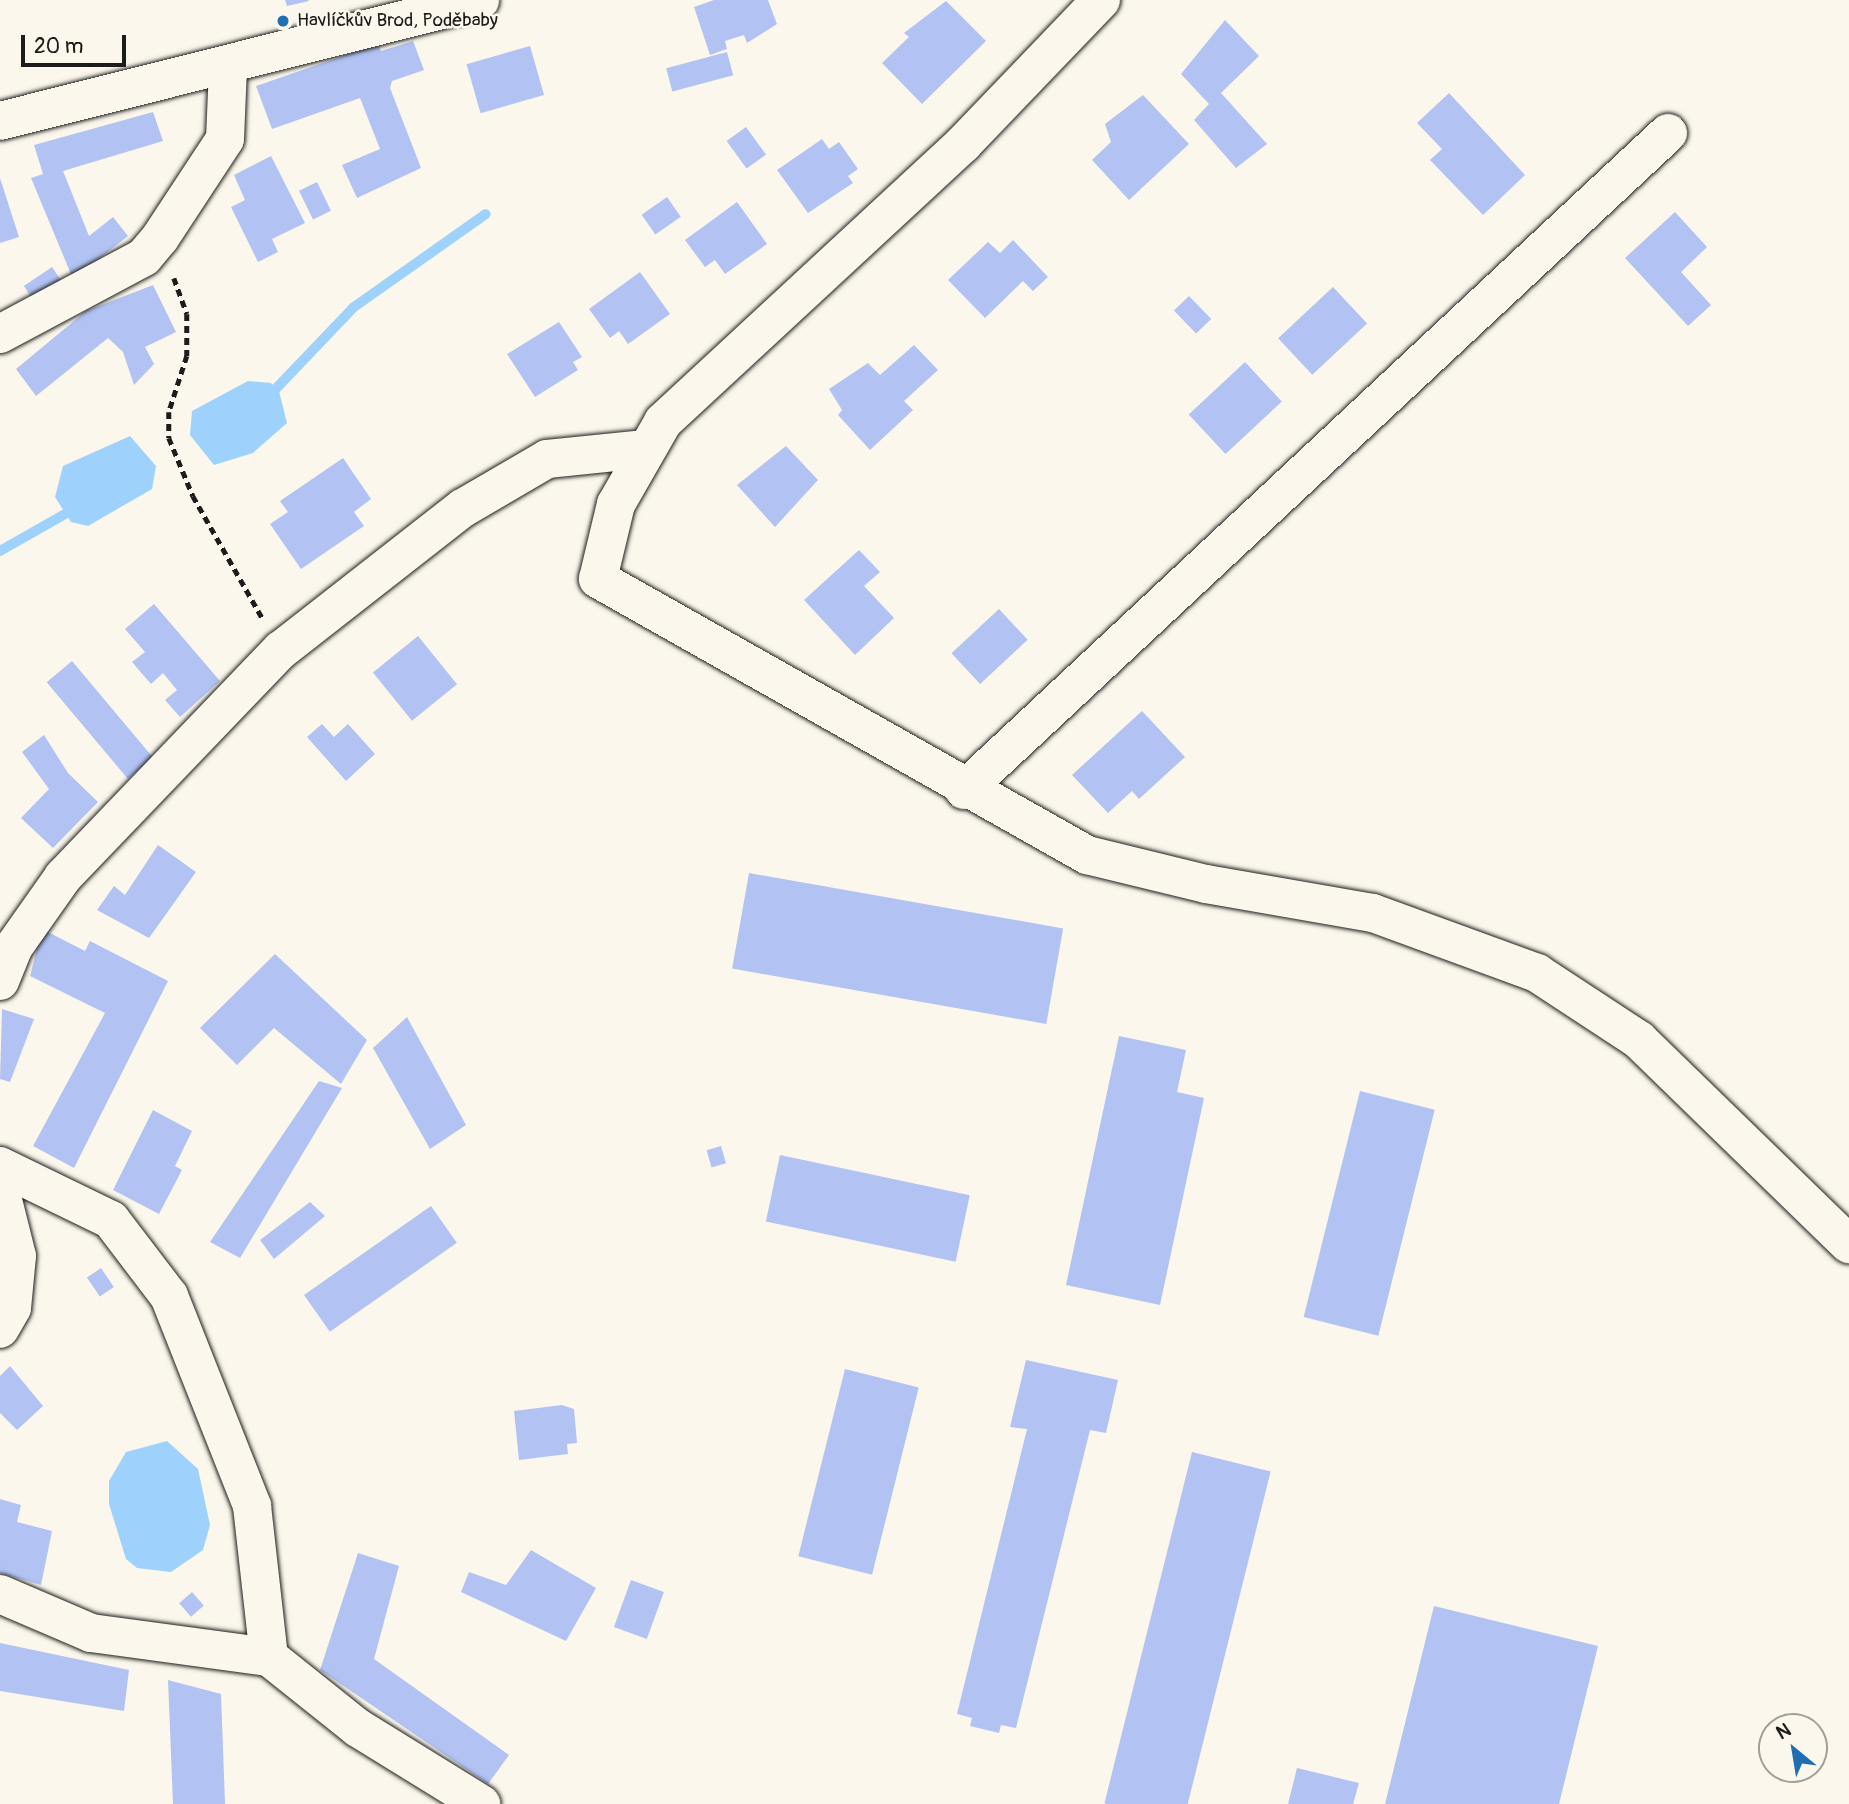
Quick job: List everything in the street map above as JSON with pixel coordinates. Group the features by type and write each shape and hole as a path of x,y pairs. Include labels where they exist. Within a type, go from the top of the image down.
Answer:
{"street":[{"path":"0,121 228,67 480,0"},
{"path":"1101,0 962,144 663,422 643,449 616,504 598,579 964,790 1087,855 1206,884 1373,913 1537,973 1639,1040 1849,1244"},
{"path":"0,334 144,257 160,238 225,139 228,67"},
{"path":"964,790 1668,133"},
{"path":"0,981 13,948 64,877 281,650 463,509 547,459 643,449"},
{"path":"0,1166 111,1220 169,1296 252,1506 269,1657"},
{"path":"0,1188 17,1256 12,1308 0,1329"},
{"path":"0,1594 91,1633 269,1657 358,1728 481,1804"}],"path":[{"path":"160,238 187,314 187,356 169,412 169,438 193,496 281,650"}],"water":[{"path":"248,381 271,383 279,391 287,423 253,453 214,465 190,435 192,411"},
{"path":"130,436 156,466 152,489 88,526 71,522 55,497 63,466"},
{"path":"167,1441 198,1469 210,1525 203,1550 171,1572 137,1568 126,1559 109,1504 109,1481 126,1452"}],"building":[{"path":"285,0 308,0 309,1 287,6"},
{"path":"714,0 768,0 777,24 747,43 744,35 725,41 727,49 710,55 694,7"},
{"path":"946,1 986,41 922,104 882,63 909,37 904,33"},
{"path":"1225,20 1259,56 1221,93 1267,144 1236,168 1194,120 1209,104 1181,74"},
{"path":"413,41 424,70 392,81 390,88 421,168 357,198 342,165 380,149 360,98 272,129 256,86 378,44 381,51"},
{"path":"530,46 544,95 481,113 467,64"},
{"path":"727,52 733,75 672,91 666,68"},
{"path":"1449,93 1525,175 1483,215 1430,160 1442,149 1417,123"},
{"path":"1143,95 1189,144 1129,200 1092,160 1111,142 1105,124"},
{"path":"153,112 163,141 63,171 89,236 113,217 128,236 73,279 31,178 43,174 34,145"},
{"path":"746,127 766,155 747,169 727,141"},
{"path":"822,139 829,149 839,142 858,169 848,176 853,183 808,213 777,170"},
{"path":"271,156 305,223 272,239 278,252 258,262 231,207 245,200 234,175"},
{"path":"0,178 19,237 0,243"},
{"path":"317,182 331,211 313,220 299,191"},
{"path":"667,197 681,217 655,234 642,215"},
{"path":"737,202 767,244 725,274 715,260 705,267 685,240"},
{"path":"1675,212 1707,247 1681,272 1711,305 1688,326 1625,258"},
{"path":"1013,240 1048,277 1033,291 1023,281 985,318 948,280 988,242 1000,253"},
{"path":"52,267 64,285 36,304 24,286"},
{"path":"640,272 670,314 628,344 619,331 610,338 589,309"},
{"path":"153,285 176,332 145,347 154,364 134,385 123,352 108,338 36,396 16,369 86,311"},
{"path":"1333,287 1367,324 1312,375 1278,338"},
{"path":"1189,296 1211,319 1196,334 1174,311"},
{"path":"559,322 582,357 573,362 578,370 535,397 507,354"},
{"path":"914,345 938,370 904,401 913,410 870,450 838,415 842,410 829,389 868,363 880,375"},
{"path":"1245,362 1282,401 1226,454 1189,415"},
{"path":"786,446 818,480 775,527 737,485"},
{"path":"343,458 371,499 354,512 364,526 301,569 270,524 288,512 280,501"},
{"path":"859,550 880,572 864,586 894,618 855,655 804,600"},
{"path":"154,604 220,681 180,717 165,700 177,690 163,673 151,684 132,662 145,652 125,629"},
{"path":"999,609 1028,640 980,684 951,653"},
{"path":"418,636 457,684 412,721 373,673"},
{"path":"72,661 153,758 128,779 47,682"},
{"path":"1142,711 1185,757 1139,799 1132,791 1108,813 1072,775"},
{"path":"322,724 334,737 348,724 375,754 346,781 307,737"},
{"path":"44,735 68,773 98,802 53,848 21,818 49,789 22,752"},
{"path":"158,845 196,872 149,938 97,910 114,886 125,895"},
{"path":"749,873 1063,928 1046,1024 732,969"},
{"path":"42,929 85,951 90,941 168,981 74,1168 33,1146 105,1013 30,976"},
{"path":"275,954 367,1040 341,1084 274,1028 237,1065 200,1028"},
{"path":"2,1009 34,1019 10,1082 0,1079"},
{"path":"407,1017 466,1125 430,1149 373,1048"},
{"path":"1119,1036 1186,1050 1177,1092 1204,1098 1160,1305 1066,1285"},
{"path":"319,1081 342,1088 240,1258 210,1242"},
{"path":"1360,1091 1435,1110 1378,1336 1304,1317"},
{"path":"153,1110 192,1131 175,1166 182,1170 159,1214 113,1190"},
{"path":"721,1146 726,1163 712,1167 707,1150"},
{"path":"780,1155 970,1195 956,1262 766,1222"},
{"path":"310,1202 325,1216 274,1259 260,1240"},
{"path":"431,1206 457,1243 330,1332 304,1295"},
{"path":"101,1268 114,1287 100,1297 87,1278"},
{"path":"1026,1360 1118,1380 1106,1433 1090,1430 1016,1728 1001,1725 999,1733 970,1726 972,1718 957,1714 1027,1429 1010,1427"},
{"path":"10,1366 43,1406 17,1430 0,1413 0,1376"},
{"path":"845,1369 919,1387 872,1575 798,1556"},
{"path":"562,1405 574,1409 577,1443 567,1444 568,1454 519,1460 514,1411"},
{"path":"1192,1452 1271,1472 1188,1804 1104,1803"},
{"path":"0,1499 21,1505 17,1522 52,1531 41,1585 0,1573"},
{"path":"531,1550 596,1588 566,1641 461,1592 469,1572 506,1585"},
{"path":"358,1553 399,1566 374,1659 509,1755 488,1784 320,1670"},
{"path":"631,1580 664,1592 647,1639 614,1627"},
{"path":"192,1592 204,1606 191,1617 179,1603"},
{"path":"1434,1606 1598,1646 1559,1804 1385,1804"},
{"path":"0,1643 129,1670 124,1711 0,1691"},
{"path":"168,1680 221,1694 225,1804 173,1804"},
{"path":"1297,1768 1359,1783 1353,1804 1288,1804"}],"waterway":[{"path":"267,398 354,307 486,214"},
{"path":"0,551 74,509"}],"place":[{"name":"Havlíčkův Brod, Poděbaby","path":"283,21"}]}
